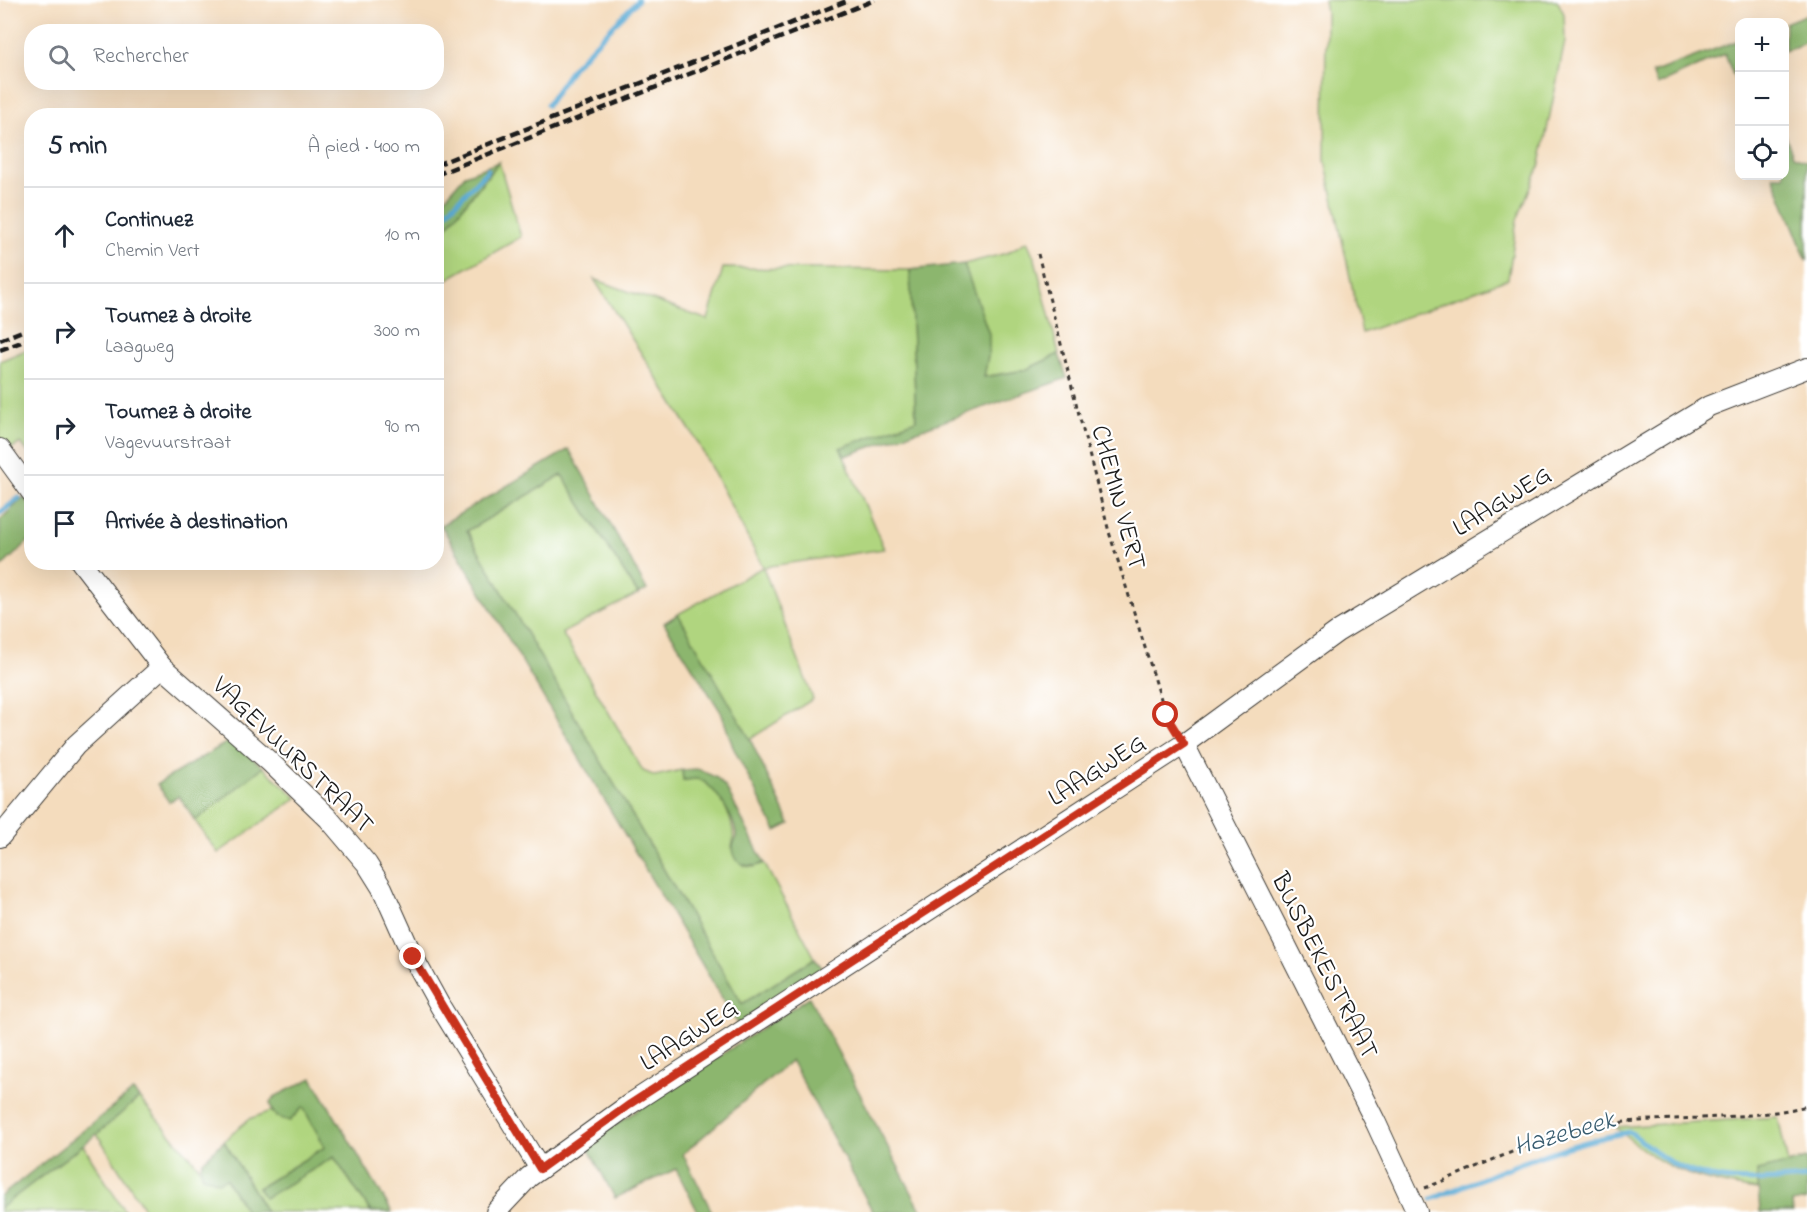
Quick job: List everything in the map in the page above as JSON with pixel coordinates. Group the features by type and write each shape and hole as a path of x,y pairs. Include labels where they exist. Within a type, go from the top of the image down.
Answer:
{"street":[{"name":"LAAGWEG","path":"496,1212 540,1169 630,1104 1184,744 1337,632 1709,406 1807,368"},
{"path":"0,449 24,482"},
{"name":"VAGEVUURSTRAAT","path":"87,570 162,667 272,763 328,818 367,864 435,996 540,1169"},
{"path":"0,837 76,746 162,667"},
{"name":"BUSBEKESTRAAT","path":"1184,744 1371,1113 1413,1203"}],"path":[{"name":"CHEMIN VERT","path":"1038,254 1110,532 1166,715 1184,744"},
{"path":"1413,1203 1565,1134 1614,1123 1769,1115 1807,1106"}],"green space":[{"path":"1324,0 1557,0 1564,14 1565,41 1540,164 1517,220 1508,279 1362,333 1325,160 1326,13"},
{"path":"1807,14 1807,42 1789,49 1789,21"},
{"path":"1735,42 1735,80 1725,54 1657,85 1652,73"},
{"path":"1789,145 1793,156 1807,161 1807,261 1775,180 1789,180"},
{"path":"499,162 521,237 444,281 444,230"},
{"path":"499,162 444,230 444,199 465,175"},
{"path":"1027,241 1035,259 1059,354 1025,370 983,377 989,352 964,264 1007,253"},
{"path":"964,264 989,334 989,352 984,377 1025,370 1059,354 1067,378 845,456 840,448 916,420 910,270"},
{"path":"723,268 910,270 916,420 841,449 884,549 763,567 697,441 594,279 708,320"},
{"path":"24,351 24,447 21,443 8,450 0,438 0,361"},
{"path":"569,449 647,590 638,594 562,475 467,531 742,1004 815,958 823,969 738,1025 444,530 444,523"},
{"path":"562,475 638,594 562,633 643,771 655,776 682,770 683,780 698,779 714,789 730,819 733,829 732,847 745,866 754,867 764,863 815,958 742,1004 467,531"},
{"path":"24,497 24,546 0,568 0,520"},
{"path":"763,567 813,699 750,739 678,614"},
{"path":"678,614 750,739 790,824 776,831 733,747 721,712 664,623"},
{"path":"231,740 263,767 195,821 179,796 169,802 157,784"},
{"path":"263,767 297,798 218,853 195,821"},
{"path":"698,769 717,778 726,788 764,863 749,866 737,860 733,847 736,838 735,829 728,812 716,794 697,779 683,780 682,770"},
{"path":"809,997 922,1212 873,1212 791,1060 683,1154 712,1212 698,1212 676,1169 615,1198 586,1144"},
{"path":"312,1078 392,1212 371,1212 334,1157 265,1198 258,1188 325,1147 303,1107 290,1121 276,1116 270,1103 274,1097"},
{"path":"133,1091 139,1098 97,1134 0,1208 0,1197"},
{"path":"139,1098 200,1168 203,1176 226,1179 246,1212 146,1212 97,1134"},
{"path":"303,1107 325,1147 258,1188 265,1197 334,1157 371,1212 266,1212 224,1141 249,1119 271,1111 277,1117"},
{"path":"1778,1117 1788,1164 1757,1171 1757,1190 1716,1182 1681,1171 1649,1154 1616,1127"},
{"path":"224,1141 266,1212 246,1212 226,1179 218,1182 203,1176 200,1168 203,1161"},
{"path":"83,1145 125,1212 0,1212 0,1208"},
{"path":"1807,1159 1807,1200 1792,1203 1793,1212 1760,1212 1757,1171"}],"waterway":[{"path":"547,105 573,67 638,0"},
{"path":"444,215 488,170"},
{"path":"0,513 19,498"},
{"name":"Hazebeek","path":"1432,1199 1554,1151 1630,1132 1667,1160 1700,1174 1753,1181 1807,1178"}],"railway":[{"path":"444,162 849,0"},
{"path":"444,172 875,0"},
{"path":"0,340 24,330"},
{"path":"0,350 24,341"}],"route":[{"path":"413,957 440,1006 540,1169 630,1104 1184,744 1166,715"}]}
